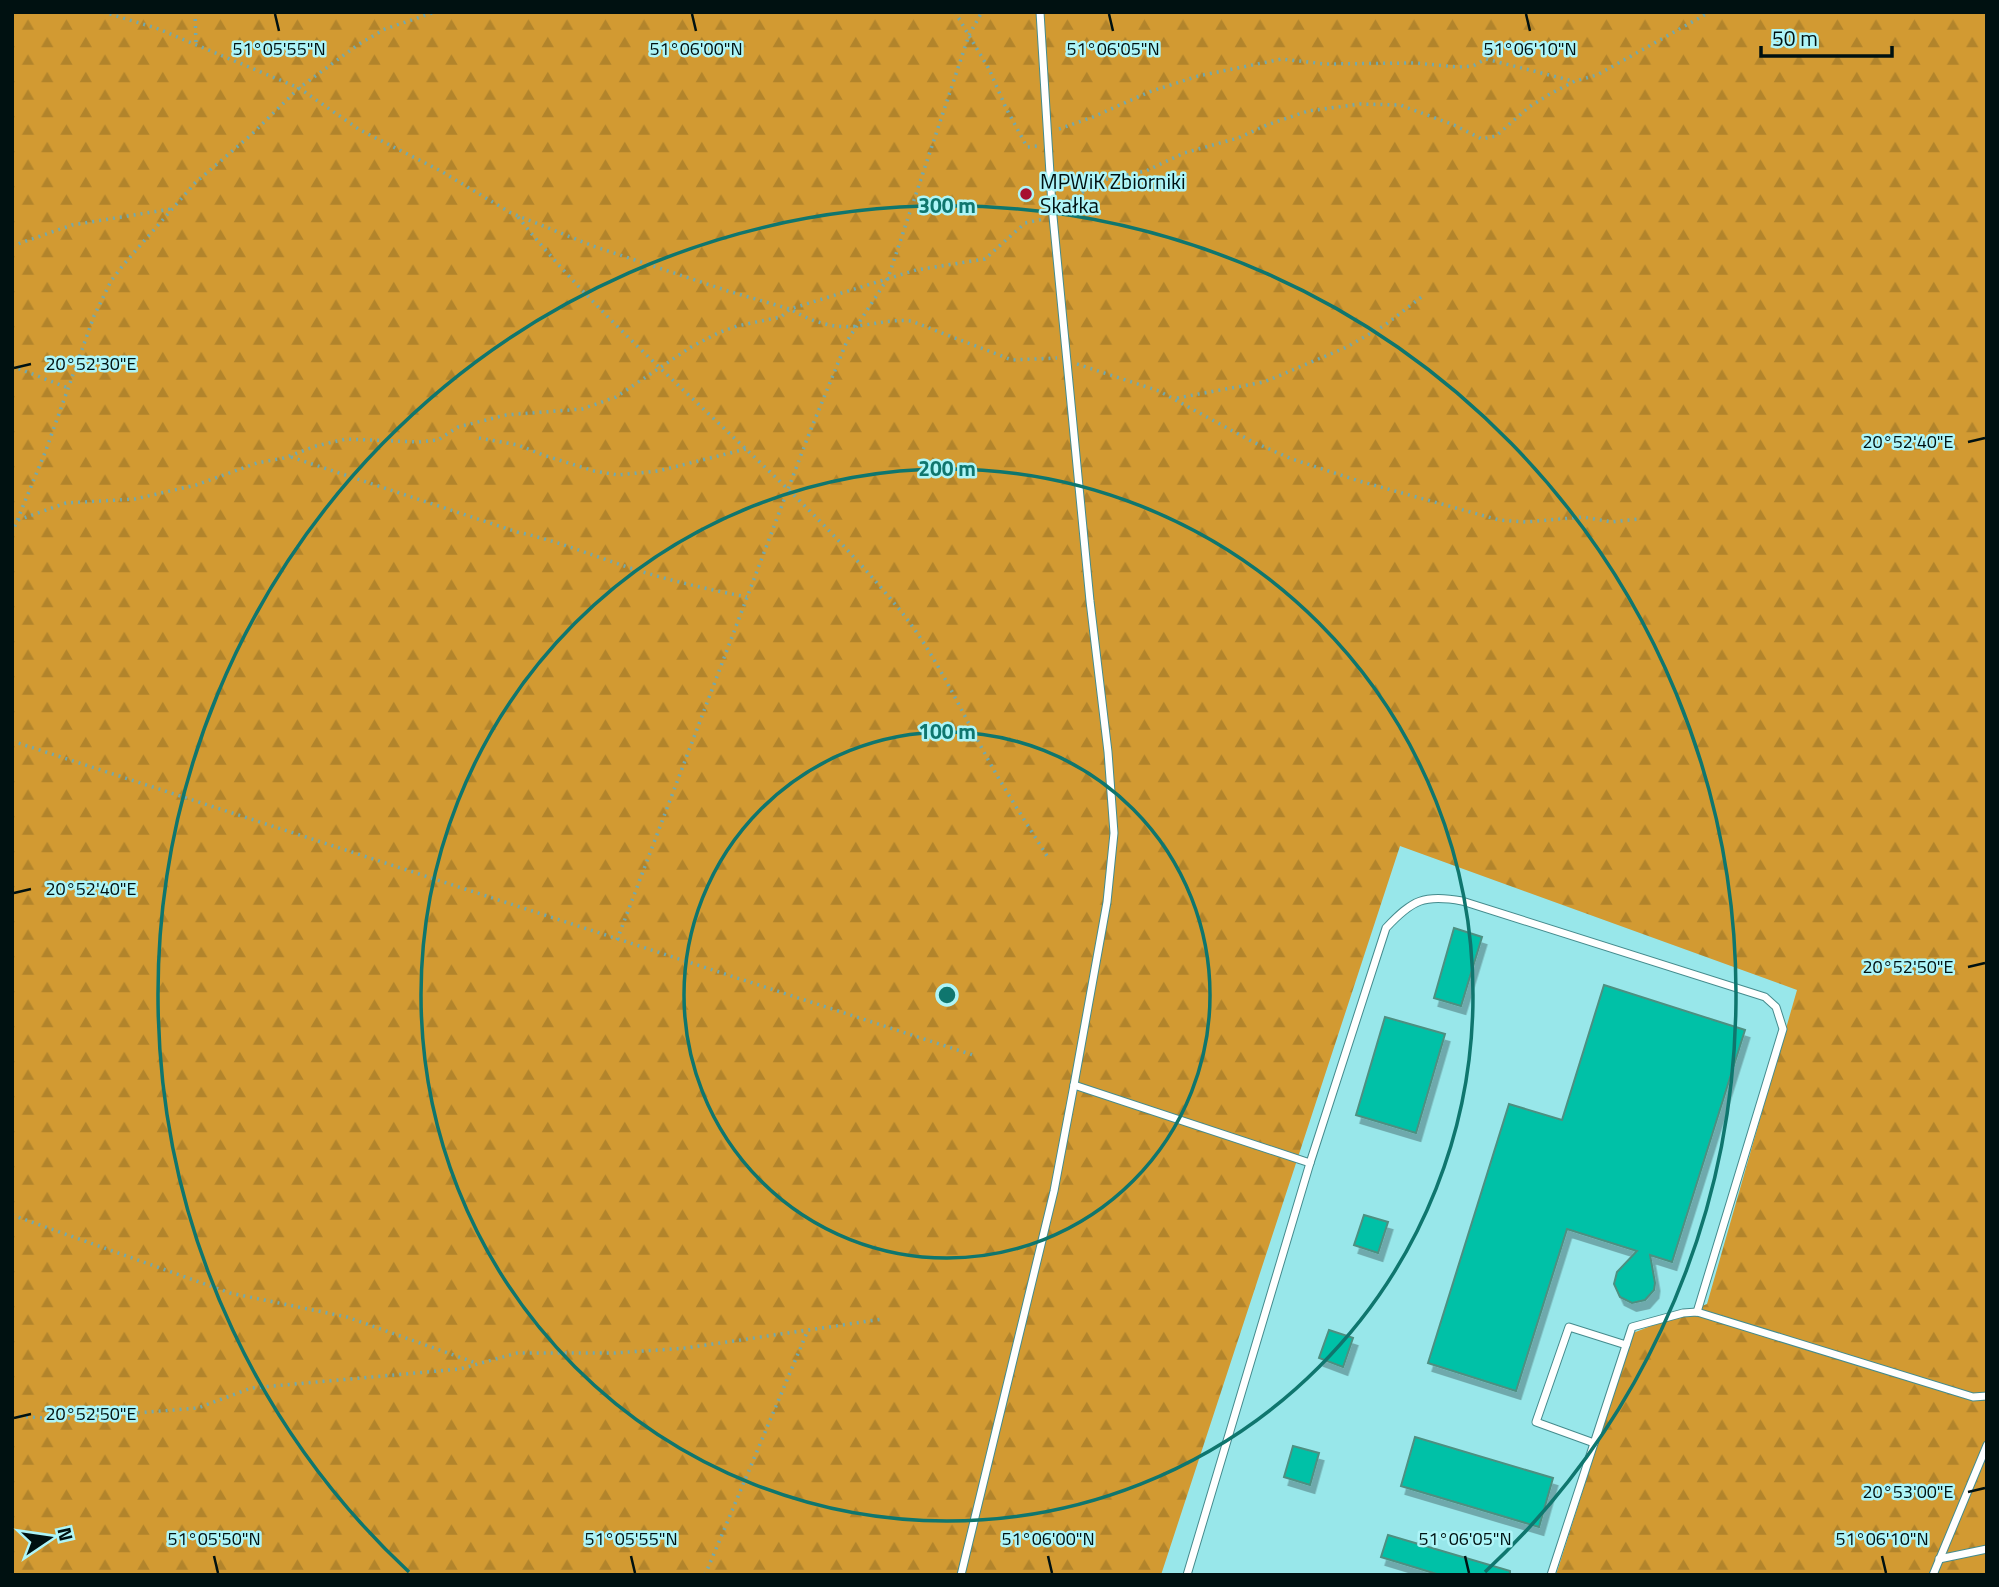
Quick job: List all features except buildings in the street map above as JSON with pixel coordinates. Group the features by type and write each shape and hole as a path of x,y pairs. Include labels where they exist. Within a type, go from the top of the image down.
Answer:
{"lane":[{"path":"961,1575 1054,1191 1107,902 1114,833 1052,206 1040,12"},
{"path":"1187,1575 1310,1163 1386,928 1417,901 1437,896 1462,901 1765,997 1776,1007 1783,1029 1697,1312"},
{"path":"1074,1085 1310,1163"},
{"path":"1550,1575 1632,1327 1697,1312 1973,1397 1987,1396"},
{"path":"1594,1443 1536,1422 1569,1327 1626,1345"},
{"path":"1933,1575 1987,1445"},
{"path":"1939,1559 1987,1549"}],"path":[{"path":"103,12 156,28 299,88 360,130 439,170 516,215 593,246 790,309 824,324 857,326 899,319 911,321 1012,360 1066,358 1087,369 1116,375 1160,391 1253,442 1292,460 1499,520 1526,522 1583,517 1612,522 1639,519"},
{"path":"195,12 196,46"},
{"path":"12,533 94,316 111,281 195,183 252,134 299,88 367,39 408,20 435,12"},
{"path":"955,12 989,69 1027,147 1047,145"},
{"path":"617,940 788,488 847,341 888,278 969,35 982,12"},
{"path":"1052,206 1071,201 1098,181 1146,171 1184,153 1238,138 1308,111 1360,104 1400,105 1482,139 1496,136 1529,107 1575,81 1597,75 1710,12"},
{"path":"1046,131 1066,127 1149,92 1198,76 1282,59 1325,64 1416,63 1458,67 1474,66 1486,59 1575,81"},
{"path":"12,246 72,225 173,209"},
{"path":"516,215 544,250 583,291 660,368 788,488 895,603 923,640 990,764 1047,856"},
{"path":"18,520 66,503 135,499 196,485 257,463 346,439 419,442 438,440 458,427 506,415 582,409 616,397 718,333 780,317 790,309 916,270 985,259 1025,223 1053,217"},
{"path":"1175,398 1265,382 1356,341 1385,325 1424,295"},
{"path":"12,366 68,388"},
{"path":"479,438 518,444 568,463 618,475 658,471 746,449"},
{"path":"289,456 517,532 555,540 612,562 700,587 747,597"},
{"path":"12,741 976,1056"},
{"path":"12,1215 230,1293 347,1317 478,1364"},
{"path":"12,1416 62,1419 198,1408 251,1388 460,1369 517,1353 649,1351 883,1319"},
{"path":"705,1575 808,1330"}],"shaded area":[{"path":"1146,533 1987,562 1987,1575 840,1575"}],"green space":[{"path":"12,12 1987,12 1987,1575 1556,1575 1633,1333 1707,1304 1797,990 1400,846 1161,1575 12,1575"}],"place":[{"name":"MPWiK Zbiorniki Skałka","path":"1026,194"}]}
